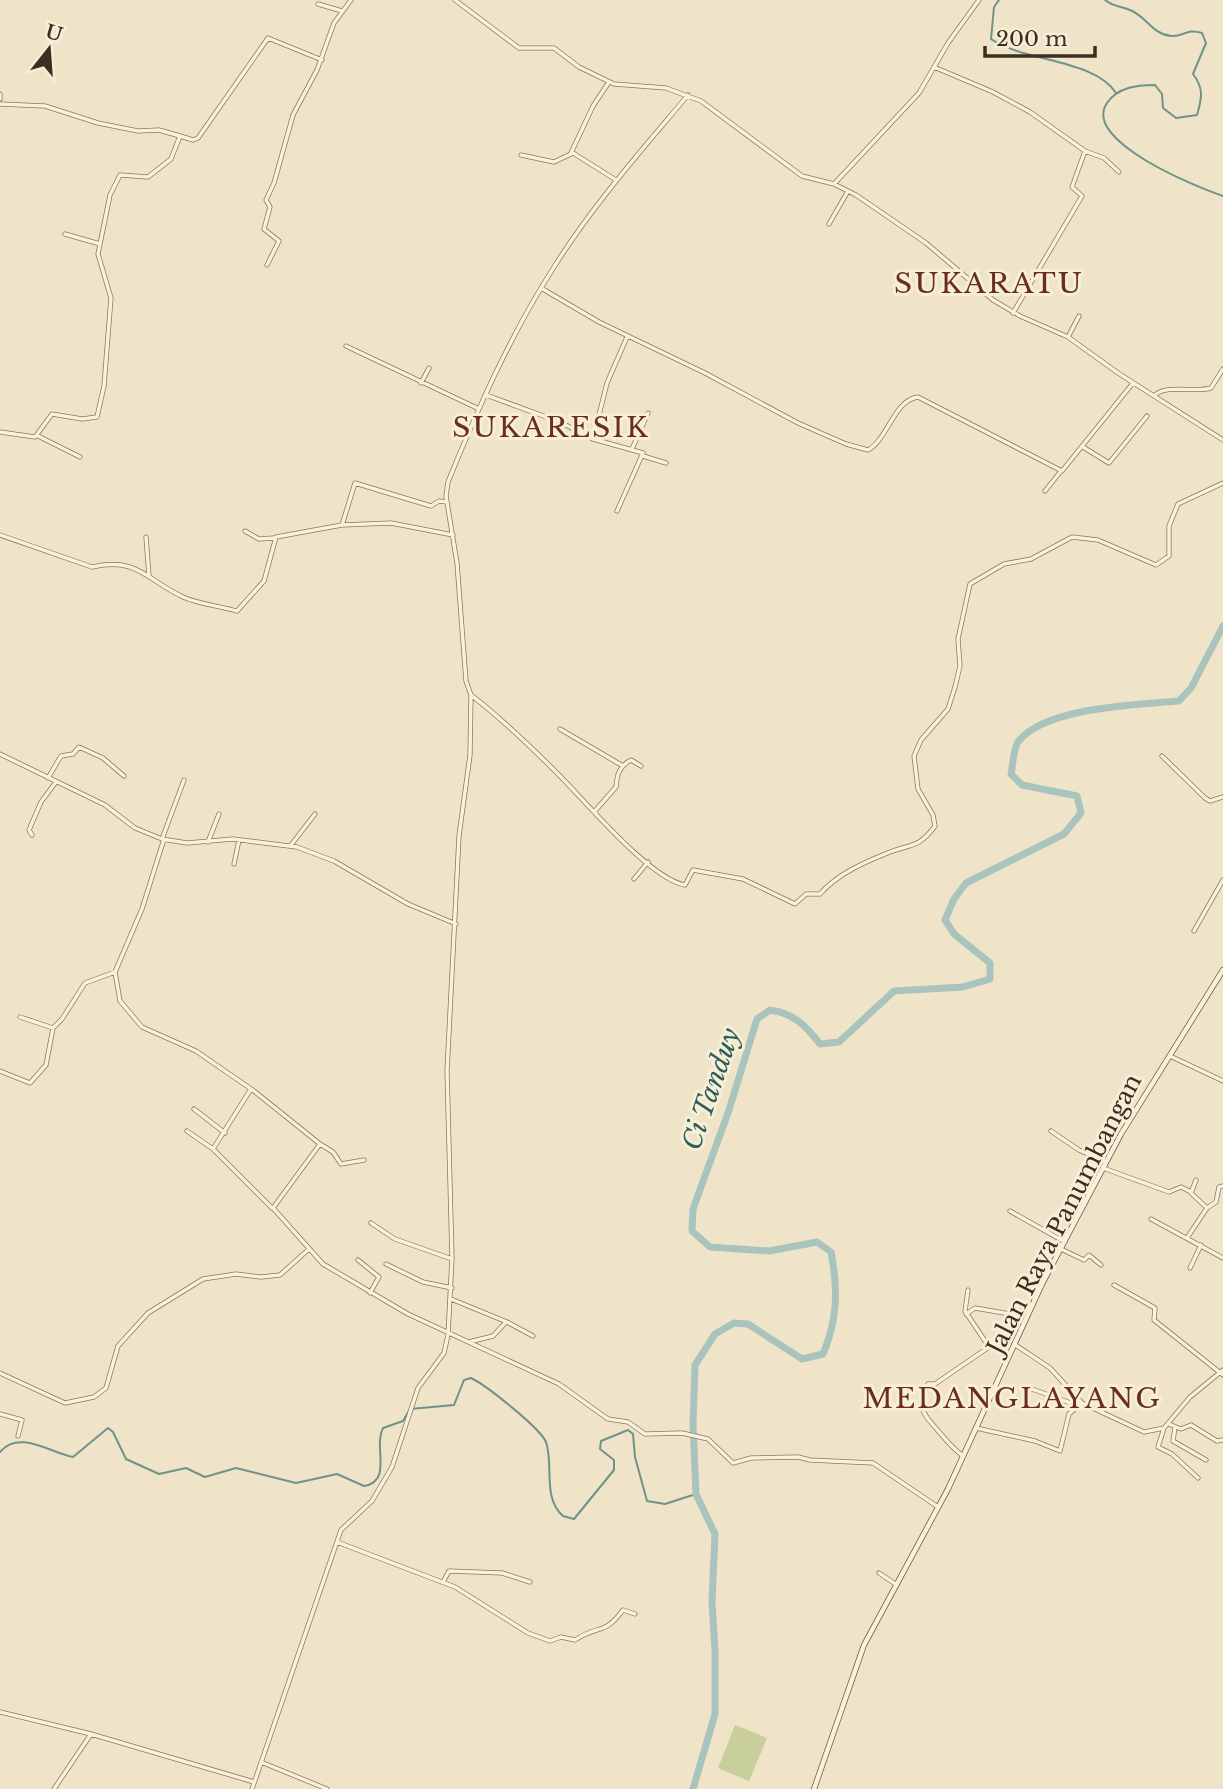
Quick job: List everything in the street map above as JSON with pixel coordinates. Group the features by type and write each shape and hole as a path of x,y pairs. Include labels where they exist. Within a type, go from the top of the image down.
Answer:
{"main road":[{"name":"Jalan Raya Panumbangan","path":"814,1789 864,1645 939,1507 1029,1312 1104,1165 1168,1055 1223,970"}],"street":[{"path":"267,265 279,241 264,229 270,206 266,200 274,183 289,125 322,60 334,23 351,0"},
{"path":"455,0 515,46 526,50 557,50 579,67 609,82 638,88 658,86 701,101 804,177 834,184 848,191 919,238 974,285 1013,313 1068,337 1133,383 1223,440"},
{"path":"834,184 912,102 979,0"},
{"path":"318,4 342,11"},
{"path":"0,101 45,106 98,123 138,131 159,130 193,140 198,138 268,38 322,60"},
{"path":"934,67 1009,100 1046,121 1085,151 1099,154 1119,172"},
{"path":"521,155 554,162 571,153 593,106 609,82"},
{"path":"252,1789 342,1528 376,1495 397,1458 418,1388 444,1353 449,1335 452,1259 447,1072 459,836 470,754 471,695 466,681 453,536 447,502 448,482 486,396 541,288 590,214 688,95"},
{"path":"37,436 52,414 82,419 97,417 104,386 111,298 98,257 110,195 120,176 148,177 172,159 180,136"},
{"path":"1013,313 1082,196 1072,187 1085,151"},
{"path":"571,153 616,181"},
{"path":"829,224 848,191"},
{"path":"65,234 100,244"},
{"path":"541,288 627,337 728,385 789,419 856,447 872,449 907,402 918,397 1061,471"},
{"path":"1068,337 1079,316"},
{"path":"599,415 607,383 627,337"},
{"path":"346,345 480,409"},
{"path":"421,383 429,368"},
{"path":"1154,396 1165,389 1197,392 1211,388 1223,369"},
{"path":"1045,491 1133,383"},
{"path":"486,396 562,423 593,439 632,449 643,453 643,456 666,463"},
{"path":"632,449 649,413"},
{"path":"1083,447 1108,463 1147,416"},
{"path":"0,432 37,436 80,457"},
{"path":"617,511 643,456"},
{"path":"342,526 355,483 431,506 439,501 447,502"},
{"path":"471,695 513,730 648,862 681,884 688,883 693,869 745,880 793,904 806,894 820,894 843,873 892,852 917,845 933,830 936,821 918,789 915,751 948,709 960,666 958,639 969,584 1003,564 1031,559 1072,537 1098,540 1156,565 1170,553 1169,526 1178,504 1223,483"},
{"path":"245,531 259,539 342,526 391,523 453,536"},
{"path":"0,535 92,567 100,564 136,567 189,599 237,611 264,581 274,538"},
{"path":"146,537 149,576"},
{"path":"560,729 623,766"},
{"path":"48,778 61,756 73,754 79,747 103,758 124,776"},
{"path":"0,754 106,805 135,828 163,839 208,842 239,840 290,846 334,861 408,904 456,924"},
{"path":"1162,756 1208,800 1223,797"},
{"path":"594,812 616,788 616,776 623,766 631,761 641,766"},
{"path":"184,780 142,909 115,972 120,1001 142,1027 196,1051 333,1152 341,1164 363,1160"},
{"path":"32,835 30,830 36,811 57,782"},
{"path":"208,842 219,814"},
{"path":"290,846 315,814"},
{"path":"234,864 239,840"},
{"path":"634,879 648,862"},
{"path":"1194,931 1223,880"},
{"path":"0,1071 31,1083 46,1065 53,1028 67,1013 84,985 115,972"},
{"path":"20,1017 53,1028"},
{"path":"1168,1055 1223,1081"},
{"path":"213,1149 251,1089"},
{"path":"194,1109 225,1133"},
{"path":"187,1131 213,1149 328,1268 449,1335 501,1355 559,1384 598,1414 615,1422 628,1422 639,1433 659,1436 682,1433 708,1439 733,1463 751,1458 798,1457 816,1461 873,1463 939,1507"},
{"path":"1051,1131 1104,1165 1169,1192 1181,1187 1191,1192 1207,1208"},
{"path":"273,1209 320,1144"},
{"path":"1191,1192 1196,1180"},
{"path":"1187,1238 1207,1208 1216,1202 1219,1187 1223,1186"},
{"path":"1010,1211 1065,1242"},
{"path":"1151,1219 1223,1258"},
{"path":"371,1223 396,1238 452,1259"},
{"path":"1190,1268 1201,1245"},
{"path":"0,1373 65,1403 94,1397 106,1388 118,1346 148,1313 203,1279 236,1274 261,1277 280,1275 309,1249"},
{"path":"1061,1249 1084,1260 1089,1255 1101,1265"},
{"path":"358,1260 379,1277 370,1293"},
{"path":"386,1264 421,1281 452,1288"},
{"path":"1114,1285 1155,1308 1154,1320 1222,1373 1190,1397 1164,1428 1158,1447 1172,1454 1198,1478"},
{"path":"963,1456 945,1442 928,1422 922,1404 929,1384 935,1384 989,1346 966,1313 968,1290"},
{"path":"451,1299 533,1336"},
{"path":"966,1313 975,1308 1016,1315 1023,1309 1029,1312"},
{"path":"467,1343 493,1336 507,1322"},
{"path":"1014,1344 1050,1368 1079,1404"},
{"path":"1032,1389 1079,1404 1143,1432 1164,1428"},
{"path":"976,1428 1035,1441 1060,1451 1069,1414 1079,1404"},
{"path":"0,1414 22,1420 18,1436"},
{"path":"1168,1424 1181,1429 1191,1425 1217,1441 1223,1440"},
{"path":"1175,1427 1173,1441 1206,1460"},
{"path":"337,1542 469,1594 528,1633 550,1642 561,1637 575,1640 590,1631 608,1629 617,1621 623,1610 635,1614"},
{"path":"443,1582 449,1571 504,1574 530,1582"},
{"path":"879,1573 897,1585"},
{"path":"0,1712 91,1734 254,1782"},
{"path":"54,1789 91,1734"},
{"path":"260,1762 327,1789"}],"green space":[{"path":"735,1725 767,1738 749,1781 718,1768"}],"waterway":[{"path":"999,0 994,7 991,39 1005,47 1092,73 1116,93"},
{"path":"1105,0 1136,13 1164,35 1202,33 1206,43 1193,74 1201,93 1197,115 1176,118 1163,108 1162,94 1155,85 1148,85 1135,86 1117,93 1107,103 1104,118 1111,132 1146,161 1223,196"},
{"name":"Ci Tanduy","path":"693,1789 715,1714 712,1602 715,1534 696,1494 693,1424 695,1365 715,1334 734,1323 748,1324 802,1359 823,1354 832,1328 835,1304 831,1252 817,1242 769,1251 710,1247 692,1231 693,1209 729,1110 757,1019 770,1010 786,1014 799,1021 820,1044 839,1042 894,991 963,987 990,979 990,963 954,934 945,920 954,899 966,883 1064,834 1081,813 1077,796 1022,785 1011,774 1018,742 1031,730 1048,721 1069,715 1179,701 1191,688 1223,626"},
{"path":"0,1452 8,1445 26,1442 73,1457 108,1428 113,1432 126,1459 159,1474 186,1468 205,1477 236,1468 296,1483 337,1474 364,1486 378,1478 383,1428 403,1421 410,1409 454,1405 464,1380 471,1378 512,1407 542,1436 548,1451 553,1500 563,1516 574,1519 614,1470 614,1460 600,1449 601,1441 628,1430 633,1434 635,1457 647,1501 665,1504 696,1494"}],"district":[{"name":"SUKARATU","path":"989,283"},
{"name":"SUKARESIK","path":"551,427"},
{"name":"MEDANGLAYANG","path":"1012,1398"}]}
